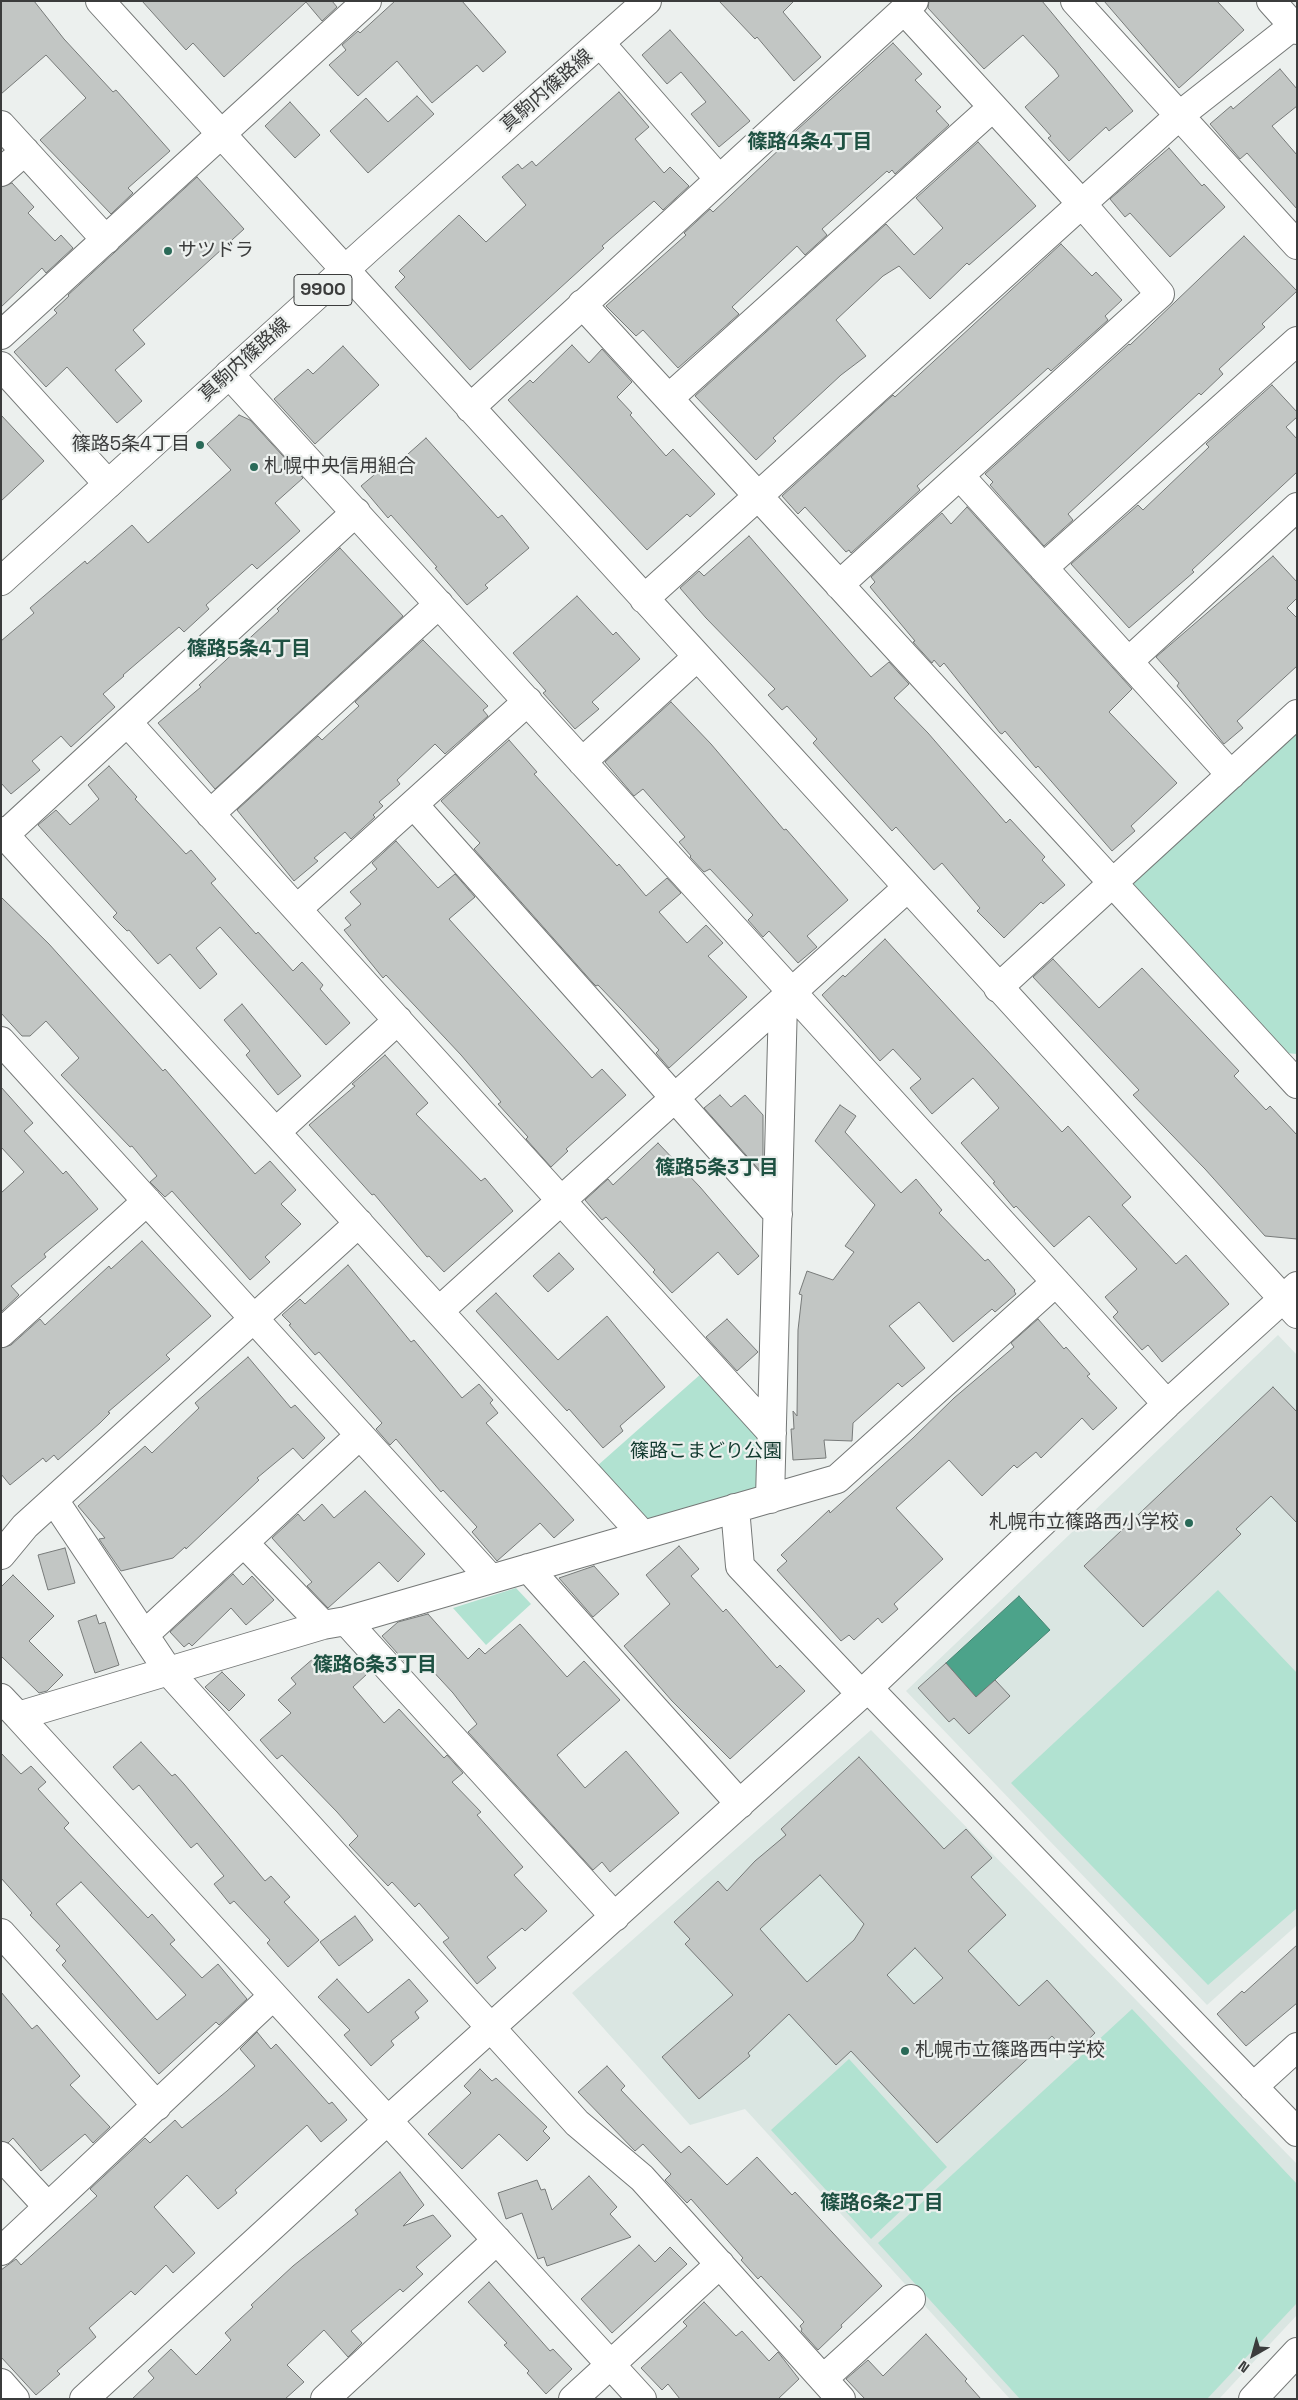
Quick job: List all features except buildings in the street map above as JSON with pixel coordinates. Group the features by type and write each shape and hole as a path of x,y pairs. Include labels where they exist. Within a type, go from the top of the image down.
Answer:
{"street":[{"path":"1,335 368,1"},
{"name":"真駒内篠路線","path":"1,582 229,374 647,1"},
{"path":"1075,1 1297,244"},
{"path":"644,599 1180,115 1296,26 1271,1"},
{"path":"84,2399 387,2121 864,1691 1167,1404 1292,1300 998,988 221,134 110,5"},
{"path":"470,408 909,6 993,108 1082,204 1160,294 840,585"},
{"path":"601,44 719,179"},
{"path":"668,398 993,108"},
{"path":"1,125 106,240"},
{"path":"1,172 25,151"},
{"path":"582,304 1113,883 1294,1077"},
{"path":"1043,568 1297,341"},
{"path":"1,366 108,484"},
{"path":"229,374 582,762 788,997 1056,1282 1167,1404"},
{"path":"960,476 1231,775"},
{"path":"1129,661 1297,507"},
{"path":"356,512 2,835 643,1535"},
{"path":"210,814 439,604"},
{"path":"582,762 697,657"},
{"path":"297,909 528,702"},
{"path":"998,988 1297,714"},
{"path":"127,722 772,1432"},
{"path":"414,805 778,1214"},
{"path":"439,1311 907,888"},
{"path":"770,1499 778,1214 788,997"},
{"path":"276,1132 398,1020"},
{"path":"1,1041 491,1579"},
{"path":"1,1333 147,1201"},
{"path":"1,1555 26,1526 54,1500 359,1223"},
{"path":"642,2399 10,1707 169,1672 837,1479 1056,1282"},
{"path":"144,1635 360,1435"},
{"path":"54,1500 169,1672 577,2123 642,2178 832,2389 912,2299"},
{"path":"735,1508 740,1566 1297,2132"},
{"path":"244,1542 334,1623 615,1916"},
{"path":"528,1568 740,1804"},
{"path":"1,1933 157,2106"},
{"path":"1,2251 274,1996"},
{"path":"1253,2087 1297,2047"},
{"path":"1,2156 48,2208"},
{"path":"326,2399 497,2240"},
{"path":"573,2399 720,2264"},
{"path":"1253,2399 1297,2352"},
{"path":"1,2383 15,2399"}],"shaded area":[{"name":"札幌市立篠路西小学校","path":"1278,1335 1297,1355 1297,1925 1207,2005 906,1691"},
{"path":"1019,1596 1050,1630 976,1697 946,1663"},
{"name":"札幌市立篠路西中学校","path":"871,1730 1297,2164 1297,2315 1219,2399 1010,2399 745,2109 690,2125 572,1993"}],"green space":[{"path":"1297,728 1297,1054 1286,1053 1134,887 1134,877"},
{"name":"篠路こまどり公園","path":"711,1365 772,1433 770,1499 643,1535 588,1474"},
{"path":"516,1588 531,1604 486,1645 453,1608"},
{"path":"1218,1590 1297,1673 1297,1908 1208,1985 1011,1783"},
{"path":"1132,2009 1297,2184 1297,2303 1207,2399 1020,2399 878,2243"},
{"path":"849,2059 947,2167 871,2239 771,2130"}],"place":[{"name":"サツドラ","path":"168,251"},
{"name":"篠路5条4丁目","path":"200,445"},
{"name":"札幌中央信用組合","path":"254,467"},
{"name":"札幌市立篠路西小学校","path":"1189,1523"},
{"name":"札幌市立篠路西中学校","path":"905,2051"}],"district":[{"name":"篠路4条4丁目","path":"810,143"},
{"name":"篠路5条4丁目","path":"249,650"},
{"name":"篠路5条3丁目","path":"717,1169"},
{"name":"篠路6条3丁目","path":"375,1666"},
{"name":"篠路6条2丁目","path":"882,2204"}]}
